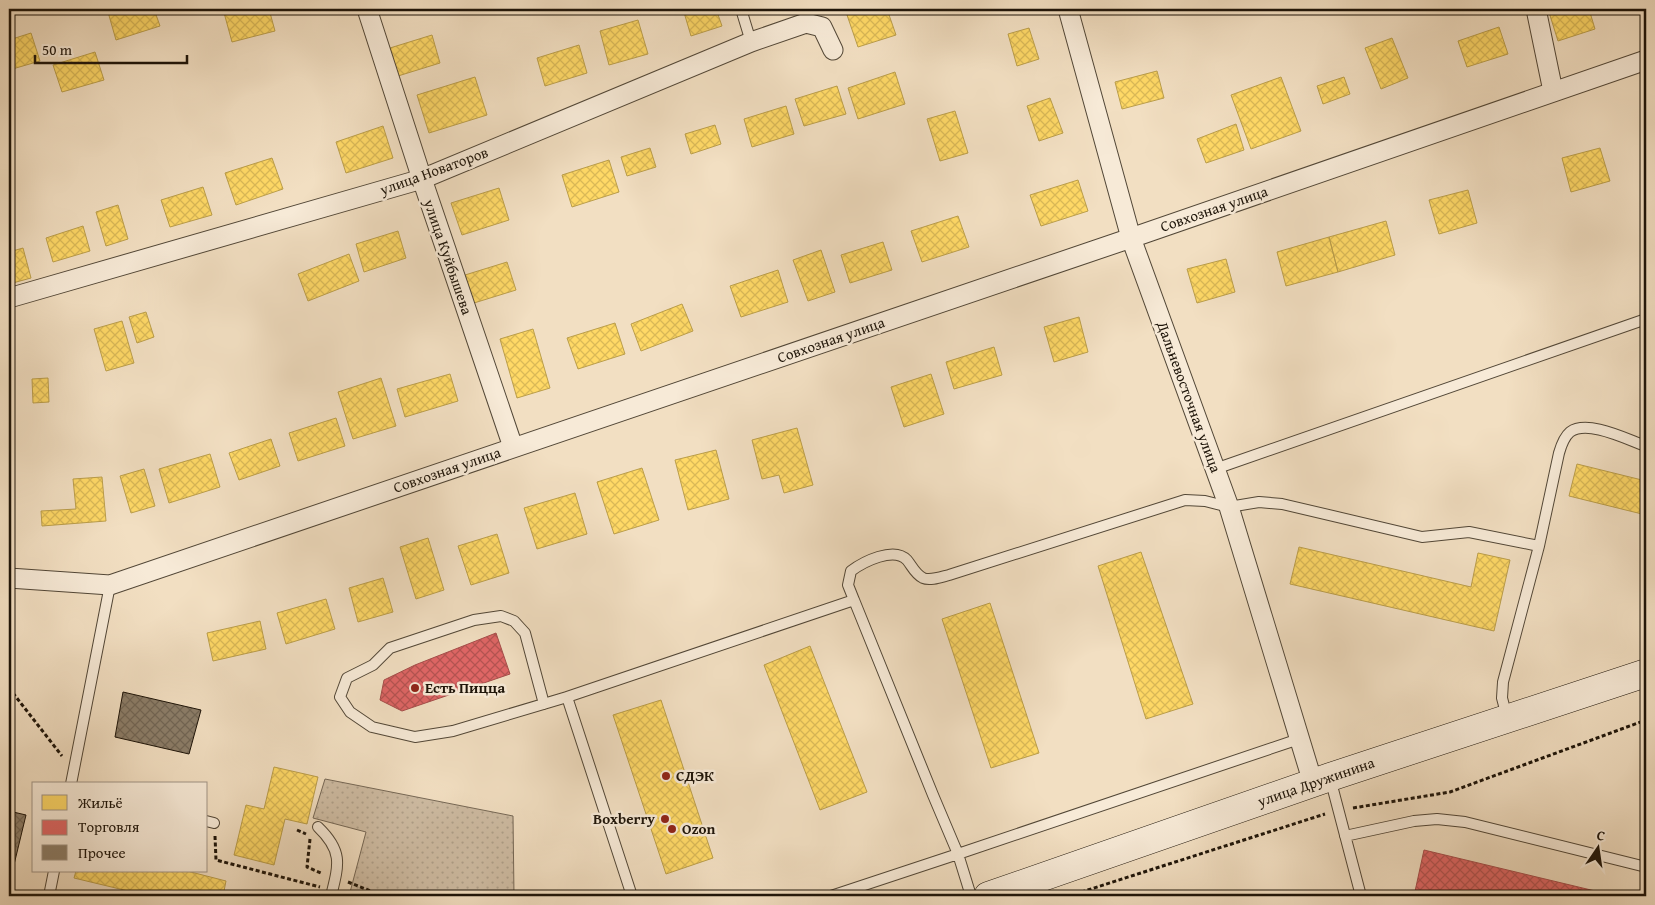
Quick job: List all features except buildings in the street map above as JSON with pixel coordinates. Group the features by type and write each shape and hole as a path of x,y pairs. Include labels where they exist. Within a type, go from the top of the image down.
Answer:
{"main road":[{"name":"улица Дружинина","path":"988,896 1321,780 1646,673"}],"street":[{"name":"улица Куйбышева","path":"367,9 422,179 513,447"},
{"name":"Дальневосточная улица","path":"1068,9 1131,238 1229,507 1300,739 1321,780"},
{"path":"1536,9 1553,90"},
{"name":"улица Новаторов","path":"9,298 422,179 751,42 806,23 822,26 833,50"},
{"name":"Совхозная улица","path":"9,578 110,585 1131,238 1553,90 1646,60"}],"lane":[{"path":"740,9 751,42"},
{"path":"1215,469 1646,320"},
{"path":"1508,718 1502,698 1503,682 1539,546 1563,441 1570,432 1580,428 1592,427 1646,446"},
{"path":"972,896 958,854 848,585 851,572 861,564 892,554 900,555 924,579 932,579 1185,500 1205,501 1229,507 1259,502 1282,504 1422,537 1470,532 1539,546"},
{"path":"72,782 110,585"},
{"path":"544,704 525,633 514,621 501,616 474,620 390,648 374,665 348,678 340,697 350,712 372,727 415,737 454,731 544,704 567,697 854,600"},
{"path":"567,697 632,896"},
{"path":"831,896 1300,739"},
{"path":"1321,780 1337,810 1361,896"},
{"path":"1345,836 1414,821 1437,819 1465,822 1646,866"},
{"path":"318,827 330,839 337,856 338,865 332,893"},
{"path":"49,896 54,872"}],"path":[{"path":"9,688 74,772"},
{"path":"1069,896 1337,810 1450,792 1646,720"},
{"path":"210,822 216,860 332,893"}],"shaded area":[{"path":"325,779 513,816 514,896 349,896 366,832 313,818"}],"place":[{"name":"Есть Пицца","path":"415,688"},
{"name":"СДЭК","path":"666,776"},
{"name":"Boxberry","path":"665,819"},
{"name":"Ozon","path":"672,829"}]}
